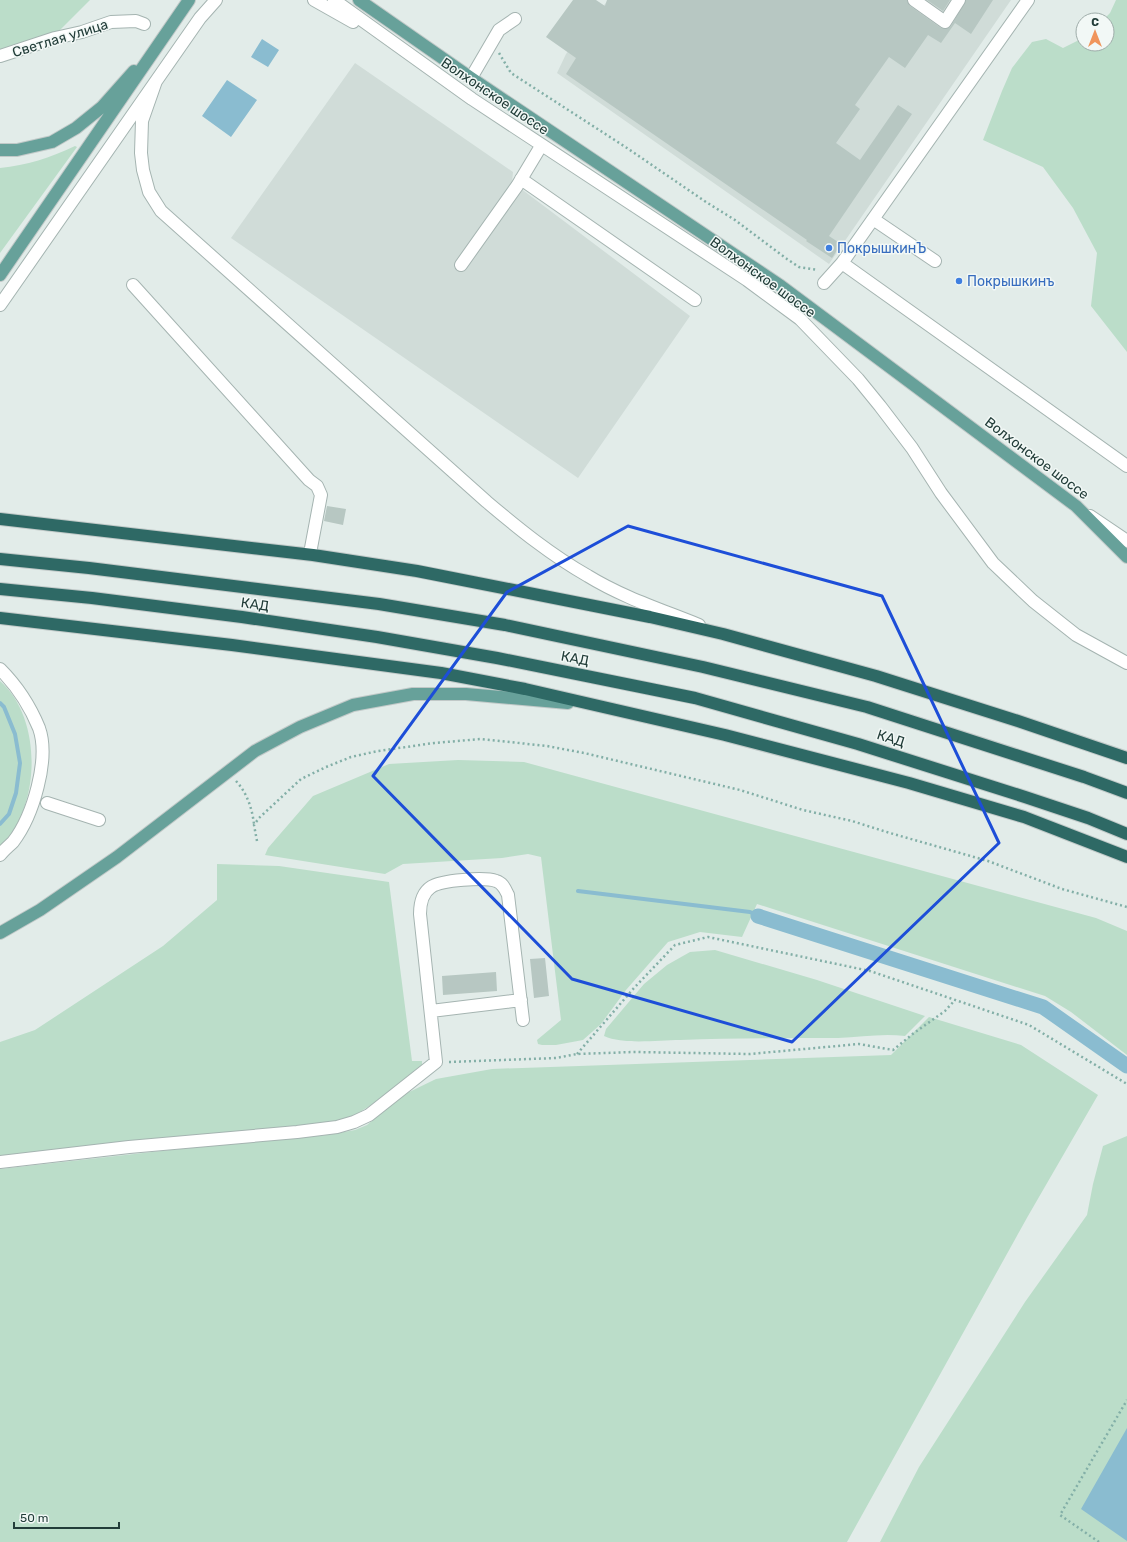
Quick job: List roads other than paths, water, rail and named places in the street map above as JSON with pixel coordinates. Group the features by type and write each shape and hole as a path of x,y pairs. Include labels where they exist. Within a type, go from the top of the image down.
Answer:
{"highway":[{"path":"0,519 313,555 417,571 550,597 723,634 876,676 1018,721 1127,758"},
{"name":"КАД","path":"0,559 89,568 379,604 505,625 703,667 867,707 1078,775 1127,793"},
{"name":"КАД","path":"0,589 92,598 226,615 376,637 497,658 695,698 858,744 1026,797 1088,818 1127,834"},
{"path":"0,618 224,644 441,673 525,689 786,751 909,783 1024,817 1127,857"}],"main road":[{"path":"0,275 189,0"},
{"name":"Волхонское шоссе","path":"359,0 471,78 781,286 1076,506"},
{"path":"0,150 17,150 52,142 76,128 102,107 127,78 156,49"},
{"path":"1076,506 1127,557"},
{"path":"0,933 40,910 117,857 255,751 300,727 353,705 413,694 466,694 604,707"}],"street":[{"path":"0,305 200,18 216,0"},
{"path":"314,0 404,51"},
{"name":"Волхонское шоссе","path":"334,0 404,51 541,146 747,280 800,319 858,379 880,406 912,448 941,493 993,563 1033,601 1076,635 1127,663"},
{"path":"914,0 945,22 959,0"},
{"path":"824,283 842,263 1028,0"},
{"path":"471,78 499,30 515,19"},
{"name":"Светлая улица","path":"0,56 111,22 136,21 144,24"},
{"path":"156,81 142,121 141,153 143,170 149,192 160,211 476,493 528,536 588,577 618,592 723,634"},
{"path":"461,265 521,179 541,146"},
{"path":"521,179 695,300"},
{"path":"873,219 935,261"},
{"path":"842,263 1127,466"},
{"path":"133,285 309,480 317,486 321,495 311,548"},
{"name":"Волхонское шоссе","path":"1076,506 1127,541"},
{"path":"0,670 13,683 28,705 39,729 42,757 38,787 30,814 13,842 0,855"},
{"path":"47,803 99,820"},
{"path":"0,1162 129,1146 297,1132 337,1127 354,1122 369,1115 436,1062 420,903 425,894 432,887 440,883 452,881 486,880 497,881 504,886 508,895 523,1020"},
{"path":"431,1011 521,1000"}],"water":[{"path":"262,39 279,50 268,67 251,57"},
{"path":"227,80 257,100 231,137 202,116"},
{"path":"1127,1428 1127,1541 1081,1509"}],"waterway":[{"path":"0,703 4,707 15,734 20,763 16,793 9,814 0,824"},
{"path":"578,891 750,912 758,916"},
{"path":"758,916 1043,1007 1127,1066"}],"place":[{"name":"ПокрышкинЪ","path":"829,248"},
{"name":"Покрышкинъ","path":"959,281"}]}
